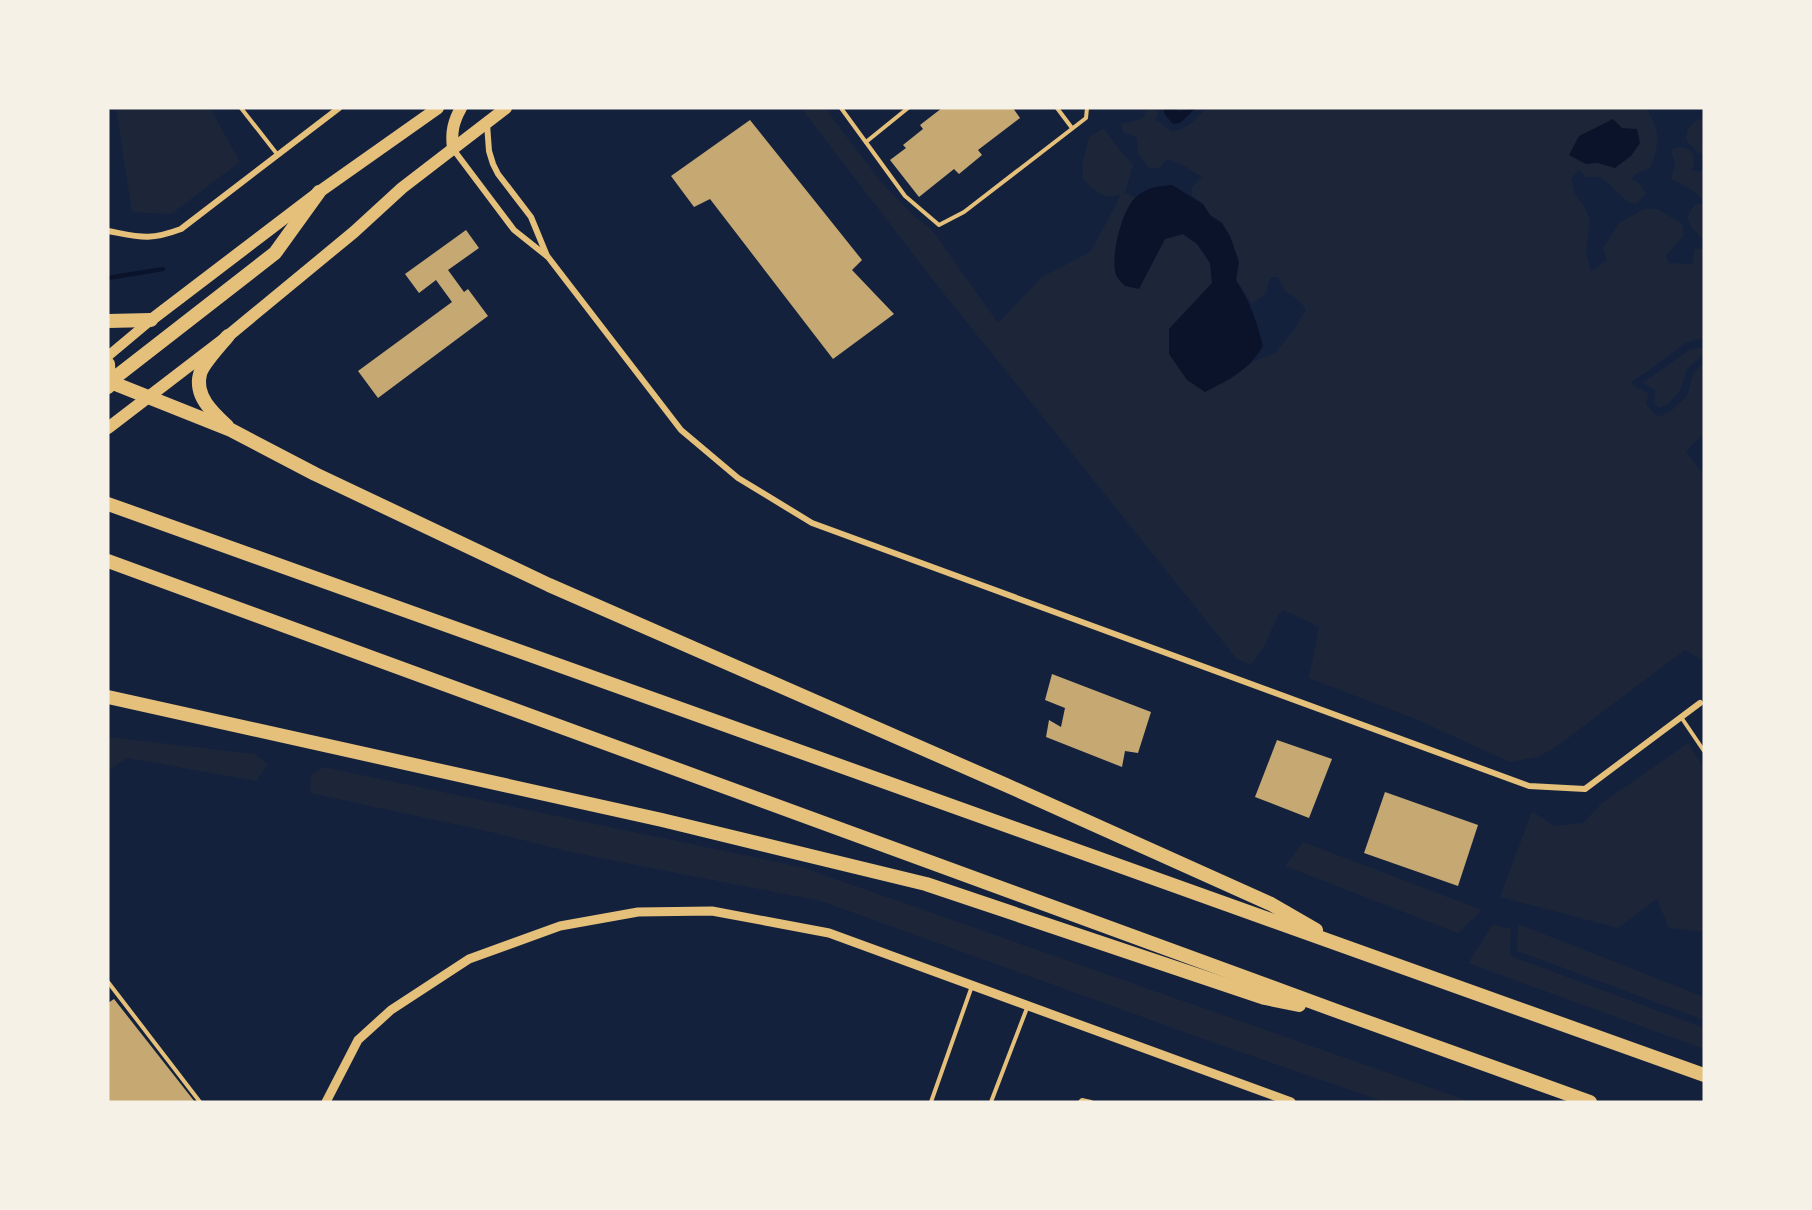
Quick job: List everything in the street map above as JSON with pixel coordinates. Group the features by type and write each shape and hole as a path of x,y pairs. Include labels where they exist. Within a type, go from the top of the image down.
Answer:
{"highway":[{"path":"108,383 275,253 319,192"},
{"path":"108,321 151,320"},
{"path":"228,336 200,372 198,388 214,414 231,430"},
{"path":"108,364 108,383"},
{"path":"108,383 231,430 315,474 549,585 1271,904 1347,947"},
{"path":"108,504 1704,1075"},
{"path":"108,561 1590,1102"},
{"path":"108,697 651,817 926,884 1265,998 1345,1014"}],"main road":[{"path":"453,148 451,134 461,108"},
{"path":"108,428 228,336 402,188 506,108"},
{"path":"108,356 151,320 319,192 433,110"}],"street":[{"path":"108,231 145,238 162,236 181,229 339,108"},
{"path":"487,122 489,151 493,164 531,217 548,257"},
{"path":"453,148 514,230 548,257 681,430 738,478 812,523 1529,786 1585,789 1700,703"},
{"path":"326,1102 358,1040 391,1010 469,959 560,926 638,912 712,911 829,933 1291,1102"}],"lane":[{"path":"241,108 278,155"},
{"path":"841,108 905,196 939,225 964,212 1086,117 1087,108"},
{"path":"866,142 908,108"},
{"path":"1057,108 1072,128"},
{"path":"1682,717 1704,751"},
{"path":"108,982 200,1102"},
{"path":"931,1102 972,985"},
{"path":"991,1102 1028,1005"},
{"path":"1080,1102 1091,1102"}],"shaded area":[{"path":"116,108 210,108 240,162 171,214 132,212"},
{"path":"801,108 826,108 881,182 911,213 932,230 998,323 1042,277 1090,252 1117,203 1120,195 1104,195 1083,179 1083,161 1089,137 1104,128 1133,165 1125,193 1135,197 1121,221 1153,261 1165,239 1183,234 1197,244 1210,263 1212,283 1169,329 1169,354 1229,380 1254,361 1275,353 1294,330 1306,309 1285,291 1278,277 1270,277 1266,293 1252,304 1236,280 1239,262 1230,236 1222,223 1210,215 1203,204 1192,196 1192,187 1202,177 1181,164 1167,159 1160,168 1150,169 1138,154 1137,138 1123,132 1121,124 1141,119 1145,115 1145,108 1154,108 1158,113 1155,120 1172,132 1191,123 1206,108 1650,108 1648,110 1655,126 1657,144 1649,169 1637,173 1632,179 1641,185 1646,194 1637,203 1629,203 1601,177 1585,177 1579,170 1571,179 1575,194 1585,207 1590,221 1586,252 1591,271 1607,260 1603,248 1619,223 1644,209 1658,209 1682,224 1684,235 1666,256 1668,263 1693,264 1694,249 1704,248 1704,338 1685,343 1631,382 1634,386 1649,393 1646,404 1658,417 1671,411 1687,396 1693,373 1704,363 1704,433 1686,451 1704,476 1704,661 1685,650 1564,741 1539,757 1510,762 1413,718 1309,678 1319,627 1284,610 1278,615 1265,645 1251,665 1237,659 933,280"},
{"path":"1163,108 1174,108 1179,111 1196,108 1180,123 1173,124 1165,115"},
{"path":"1704,118 1704,155 1696,151 1686,140 1688,128 1697,120"},
{"path":"1613,119 1622,128 1637,129 1640,143 1631,156 1615,168 1598,163 1586,164 1569,155 1579,136"},
{"path":"1679,147 1688,149 1693,154 1692,170 1698,172 1704,169 1704,201 1693,190 1671,179 1675,164 1671,150"},
{"path":"1172,185 1203,204 1210,215 1222,223 1230,236 1239,262 1236,280 1252,312 1263,346 1245,368 1205,392 1187,380 1169,354 1169,329 1212,283 1210,263 1197,244 1183,234 1165,239 1139,289 1125,286 1116,275 1116,245 1122,222 1132,202 1149,189"},
{"path":"1704,202 1704,238 1701,238 1687,218 1694,205"},
{"path":"1704,346 1704,354 1687,369 1680,391 1667,405 1659,408 1654,402 1655,390 1643,383 1689,350"},
{"path":"108,737 255,754 268,765 256,781 127,758 108,771"},
{"path":"1688,743 1704,768 1704,932 1669,928 1657,899 1618,928 1500,897 1532,811 1554,826 1583,823 1602,803"},
{"path":"323,767 801,867 1471,1102 1385,1102 821,901 575,853 491,832 310,793 311,775"},
{"path":"1303,842 1482,910 1458,933 1285,866"},
{"path":"1493,924 1511,929 1510,952 1513,957 1704,1028 1704,1049 1468,963"},
{"path":"1518,924 1704,997 1704,1020 1517,951"}],"building":[{"path":"942,108 1013,108 1020,118 978,150 982,155 959,174 954,169 919,197 890,160 906,148 903,145 923,129 920,125"},
{"path":"750,120 862,260 852,270 894,314 833,359 710,199 694,207 671,176"},
{"path":"466,230 479,248 448,270 464,292 468,289 488,316 378,398 358,371 452,302 436,280 419,293 405,274"},
{"path":"1052,674 1151,712 1138,753 1125,751 1122,767 1046,737 1049,720 1061,727 1065,708 1045,700"},
{"path":"1277,740 1332,759 1309,818 1255,797"},
{"path":"1385,792 1478,825 1458,886 1364,853"},
{"path":"114,999 195,1102 108,1102 108,1003"}],"waterway":[{"path":"108,278 163,269"}]}
